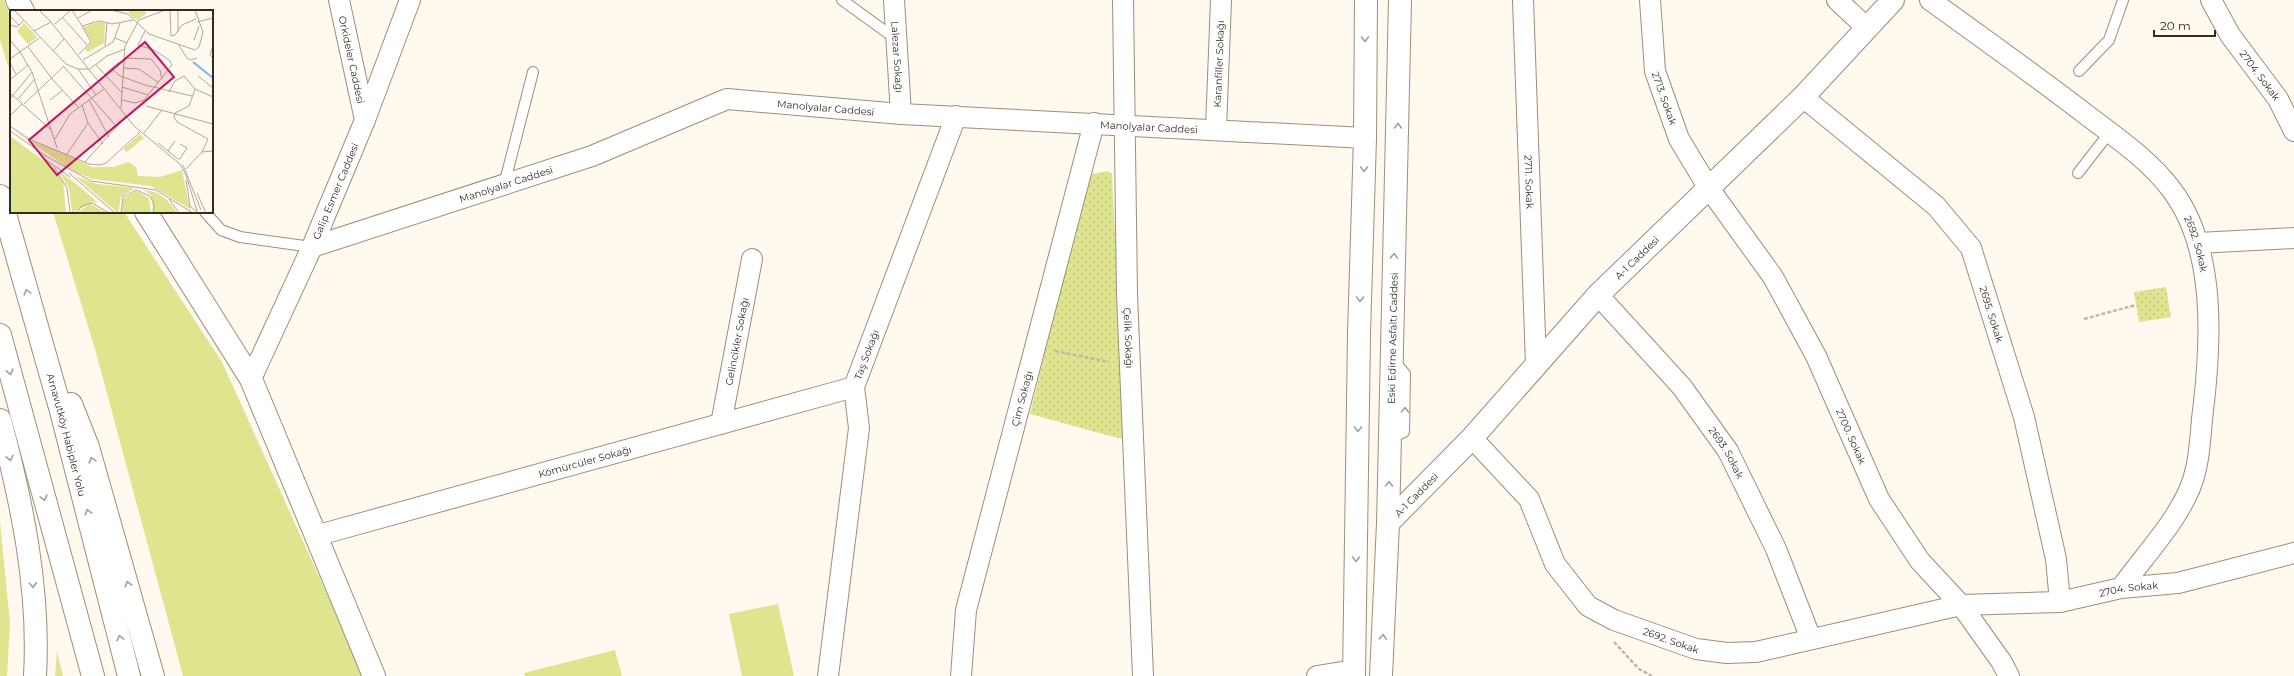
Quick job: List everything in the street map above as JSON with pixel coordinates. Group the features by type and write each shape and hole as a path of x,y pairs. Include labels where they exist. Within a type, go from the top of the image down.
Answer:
{"main road":[{"path":"17,0 22,10"},
{"path":"1354,673 1359,334 1365,138 1366,0"},
{"name":"Eski Edirne Asfaltı Caddesi","path":"1381,676 1388,523 1400,0"},
{"name":"A-1 Caddesi","path":"1388,523 1472,438 1598,294 1803,97 1893,0"},
{"name":"Arnavutköy Habipler Yolu","path":"0,196 110,597 129,676"},
{"path":"147,213 251,379 374,676"},
{"path":"33,314 88,447 153,676"},
{"path":"0,335 93,676"},
{"path":"0,420 22,512 34,583 35,676"},
{"path":"1357,520 1388,523"}],"street":[{"name":"Orkideler Caddesi","path":"339,0 365,120"},
{"name":"Galip Esmer Caddesi","path":"251,379 312,247 365,120 410,0"},
{"name":"Lalezar Sokağı","path":"894,0 901,114"},
{"name":"Çelik Sokağı","path":"1123,0 1130,366 1143,676"},
{"name":"Karanfiller Sokağı","path":"1216,129 1221,0"},
{"name":"2711. Sokak","path":"1523,0 1536,364"},
{"name":"2713. Sokak","path":"1650,0 1655,71 1679,139 1708,187"},
{"path":"1837,0 1867,28"},
{"name":"2692. Sokak","path":"1930,0 2034,74 2143,159 2172,189 2198,243 2206,292 2209,328 2204,403 2197,466 2190,488 2173,518 2121,588"},
{"name":"2704. Sokak","path":"2211,0 2230,35 2278,99 2294,131"},
{"name":"2695. Sokak","path":"1803,97 1936,206 1971,248 2024,417 2056,559 2060,602"},
{"name":"Manolyalar Caddesi","path":"312,247 592,156 727,99 901,114 1216,129 1365,138"},
{"name":"Taş Sokağı","path":"828,676 859,428 854,387 956,116"},
{"name":"Çim Sokağı","path":"961,676 966,610 1094,123"},
{"name":"2700. Sokak","path":"1708,187 1773,277 1816,356 1879,499 1920,562 1961,605 2001,661 2009,676"},
{"path":"2198,243 2294,238"},
{"name":"Gelincikler Sokağı","path":"721,424 752,259"},
{"name":"2693. Sokak","path":"1598,294 1682,387 1728,451 1776,549 1811,639"},
{"name":"Kömürcüler Sokağı","path":"315,536 854,387"},
{"name":"2692. Sokak","path":"1472,438 1529,499 1555,564 1588,606 1614,620 1696,648 1727,653 1756,652 1961,605"},
{"name":"2704. Sokak","path":"1961,605 2060,602 2121,588 2178,583 2294,553"},
{"path":"1317,676 1354,673"}],"lane":[{"path":"842,0 896,39"},
{"path":"2079,71 2109,40 2123,0"},
{"path":"504,185 533,72"},
{"path":"2078,173 2110,132"},
{"path":"206,213 221,230 240,237 312,247"}],"path":[{"path":"2084,318 2136,305"},
{"path":"1035,347 1130,366"}],"green space":[{"path":"0,0 4,0 10,16 10,73 0,40"},
{"path":"1107,171 1112,174 1125,440 1030,414 1088,175"},
{"path":"53,213 125,213 222,362 364,676 183,676 95,349"},
{"path":"2166,287 2171,317 2139,322 2134,292"},
{"path":"0,522 10,623 7,676 0,676"},
{"path":"778,604 794,676 742,676 729,614"},
{"path":"615,650 622,676 525,676 524,673"},
{"path":"57,651 63,676 55,676"}]}
